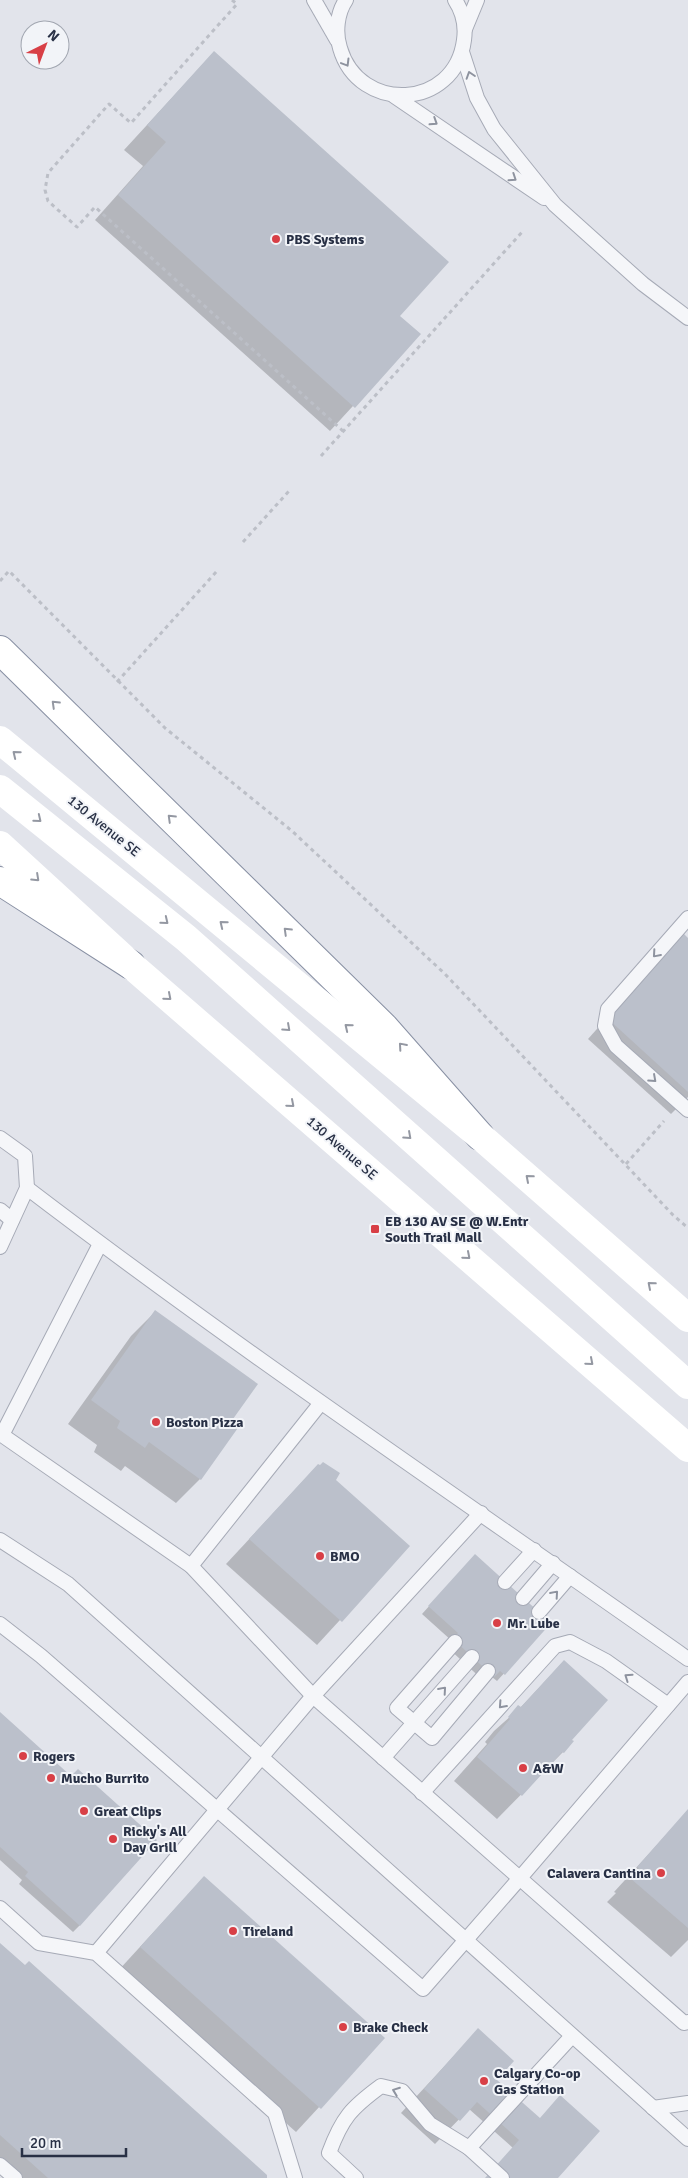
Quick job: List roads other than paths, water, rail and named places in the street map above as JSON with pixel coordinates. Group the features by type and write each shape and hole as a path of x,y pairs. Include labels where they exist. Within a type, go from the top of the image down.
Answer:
{"main road":[{"path":"0,650 384,1027 480,1136"},
{"name":"130 Avenue SE","path":"0,740 480,1136 688,1318"},
{"path":"0,789 186,938 688,1385"},
{"name":"130 Avenue SE","path":"0,845 132,965 688,1448"},
{"path":"0,881 132,965"}],"lane":[{"path":"314,0 338,41"},
{"path":"346,0 338,22 338,41 343,60 356,77 373,90 394,96 555,205 643,284 688,318"},
{"path":"455,0 460,8 465,29"},
{"path":"394,96 416,94 436,86 452,71 462,52 465,29 478,0"},
{"path":"462,52 477,98 494,129 555,205"},
{"path":"688,918 608,1009 605,1026 616,1046 688,1110"},
{"path":"0,1138 25,1156 27,1188 0,1247"},
{"path":"27,1188 100,1244 320,1404 481,1513 688,1659"},
{"path":"0,1210 12,1220"},
{"path":"100,1244 2,1435 191,1566 313,1696 684,2023 688,2022"},
{"path":"191,1566 320,1404"},
{"path":"96,1952 313,1696 481,1513"},
{"path":"0,1540 68,1584 688,2140"},
{"path":"505,1582 534,1550"},
{"path":"523,1598 553,1564"},
{"path":"539,1612 570,1576"},
{"path":"0,1624 41,1656 423,1989 688,1682"},
{"path":"455,1642 398,1708 414,1723 432,1738 488,1671"},
{"path":"422,1793 555,1646 570,1642 598,1657 668,1704"},
{"path":"383,1758 472,1657"},
{"path":"0,1908 39,1944 96,1952 275,2113 295,2178"},
{"path":"469,2148 572,2036"},
{"path":"356,2178 330,2153 337,2132 354,2106 381,2086 402,2092 430,2124 469,2148 502,2178"},
{"path":"653,2108 688,2103"},
{"path":"0,2165 14,2178"}],"place":[{"name":"PBS Systems","path":"276,239"},
{"name":"EB 130 AV SE @ W.Entr South Trail Mall","path":"375,1229"},
{"name":"Boston Pizza","path":"156,1422"},
{"name":"BMO","path":"320,1556"},
{"name":"Mr. Lube","path":"497,1623"},
{"name":"Rogers","path":"23,1756"},
{"name":"A&W","path":"523,1768"},
{"name":"Mucho Burrito","path":"51,1778"},
{"name":"Great Clips","path":"84,1811"},
{"name":"Ricky's All Day Grill","path":"113,1839"},
{"name":"Calavera Cantina","path":"661,1873"},
{"name":"Tireland","path":"233,1931"},
{"name":"Brake Check","path":"343,2027"},
{"name":"Calgary Co-op Gas Station","path":"484,2081"}]}
